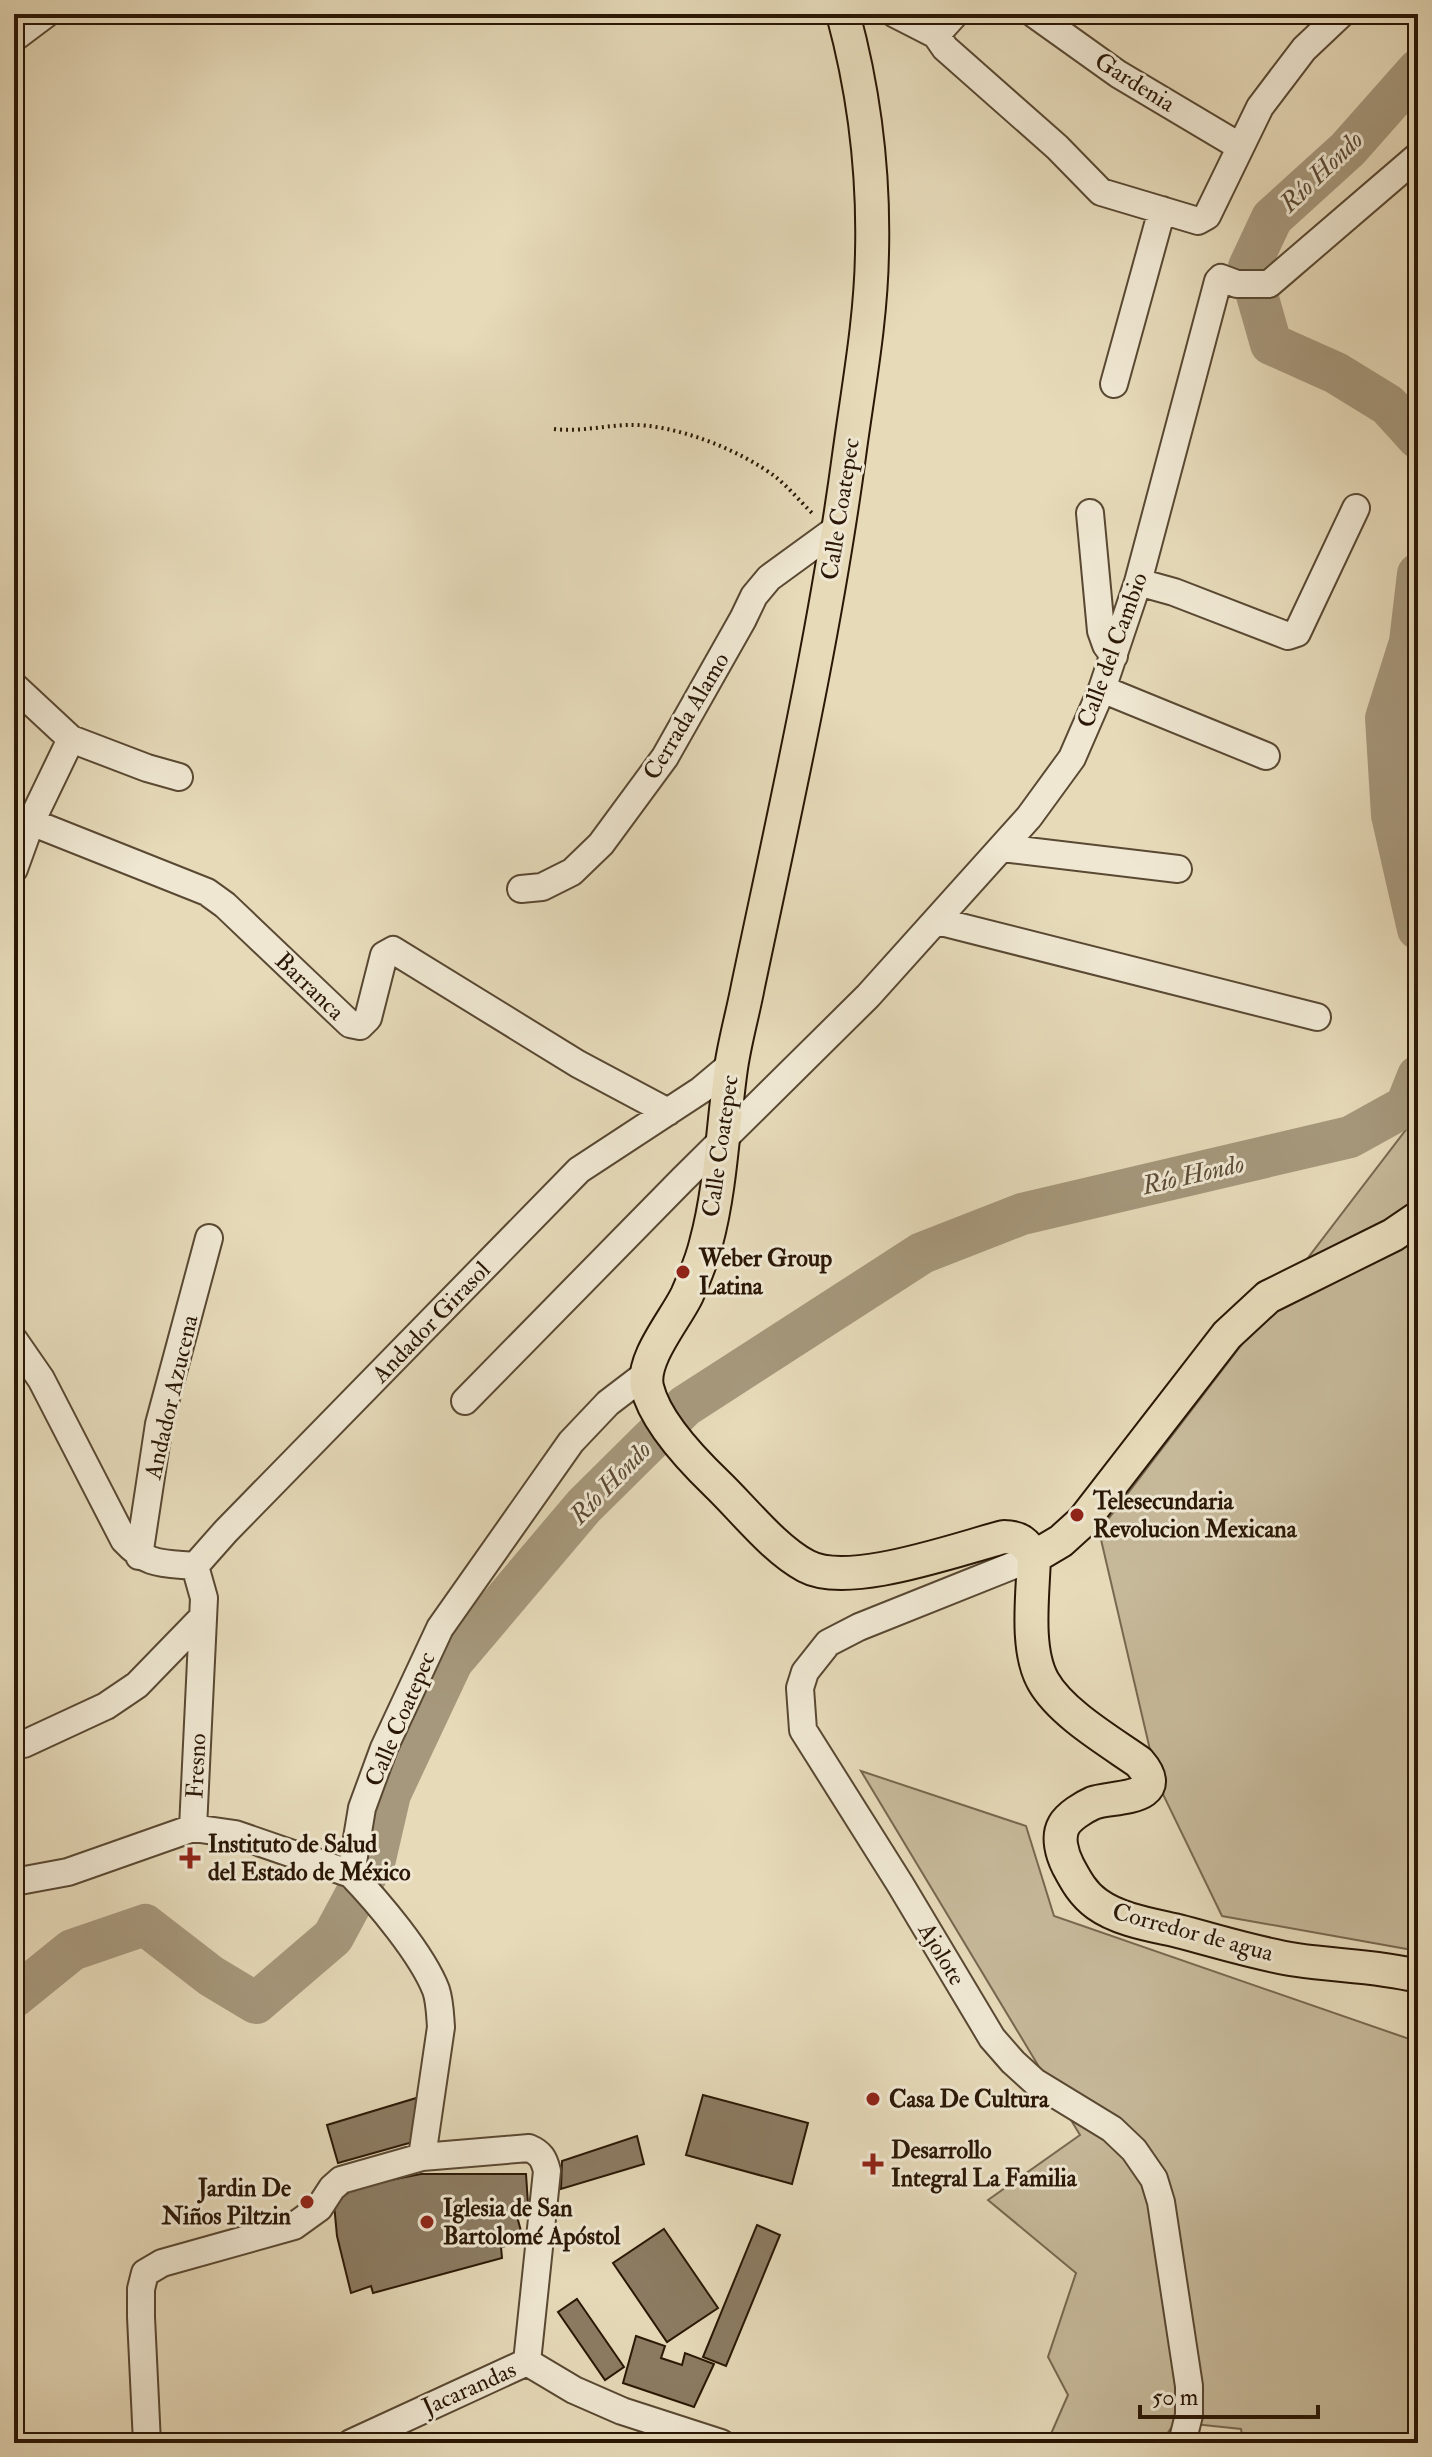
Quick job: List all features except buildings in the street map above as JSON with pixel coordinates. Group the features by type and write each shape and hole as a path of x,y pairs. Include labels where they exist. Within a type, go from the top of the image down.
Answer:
{"main road":[{"name":"Calle Coatepec","path":"649,1388 653,1354 687,1294 706,1243 732,1064 808,701 864,340 872,253 866,123 854,54 843,14"},
{"path":"649,1388 671,1432 701,1468 776,1542 807,1567 836,1573 865,1574 1004,1537 1022,1541 1034,1557 1061,1541 1083,1521 1227,1335 1250,1312 1268,1297 1393,1235 1418,1218"},
{"name":"Corredor de agua","path":"1034,1557 1032,1632 1042,1679 1058,1701 1147,1771 1145,1788 1132,1798 1094,1802 1075,1813 1064,1825 1060,1842 1065,1861 1080,1888 1099,1906 1138,1921 1295,1960 1393,1970 1418,1976"}],"street":[{"path":"14,38 46,14"},
{"path":"895,14 936,35 945,48 1057,147 1101,192 1198,221 1207,216 1260,107 1304,49 1341,14"},
{"path":"936,35 955,14"},
{"name":"Gardenia","path":"1034,14 1118,74 1239,146"},
{"name":"Calle del Cambio","path":"465,1401 868,996 1029,817 1072,758 1114,656 1138,582 1218,281 1269,284 1418,156"},
{"path":"1114,384 1162,210"},
{"path":"1138,582 1174,592 1288,636 1297,633 1356,508"},
{"path":"1090,513 1101,631 1114,656"},
{"name":"Cerrada Alamo","path":"521,889 542,887 572,872 601,844 665,757 754,596 769,578 835,529"},
{"path":"14,686 71,739 179,777"},
{"path":"1102,689 1266,756"},
{"path":"14,869 31,822 71,739"},
{"name":"Barranca","path":"31,822 207,892 225,905 350,1024 360,1026 368,1018 384,955 393,950 578,1064 668,1112"},
{"path":"1002,848 1178,869"},
{"path":"937,921 1317,1017"},
{"name":"Andador Girasol","path":"195,1566 579,1170 668,1112 732,1064"},
{"name":"Andador Azucena","path":"139,1556 159,1424 209,1238"},
{"path":"14,1340 41,1379 124,1540 139,1556 157,1563 195,1566"},
{"name":"Calle Coatepec","path":"356,1878 362,1808 384,1748 440,1628 571,1442 608,1403 649,1388"},
{"name":"Ajolote","path":"1034,1557 859,1627 828,1643 805,1672 800,1688 803,1730 992,2038 1035,2082 1112,2129 1134,2150 1154,2179 1161,2202 1189,2386 1189,2415 1182,2443"},
{"name":"Fresno","path":"14,1882 68,1872 193,1828 204,1598 195,1566"},
{"path":"24,1744 106,1706 137,1685 203,1617"},
{"path":"193,1828 235,1834 356,1878 417,1957 435,1989 441,2027 422,2157"},
{"path":"147,2443 141,2317 141,2289 145,2273 162,2263 294,2226 319,2208 341,2180 422,2157 529,2148 538,2152 544,2161 547,2171 527,2362"},
{"name":"Jacarandas","path":"351,2443 527,2362 574,2390 610,2406 694,2439 721,2443"}],"path":[{"path":"554,429 576,432 629,425 679,432 730,451 776,477 835,529"}],"shaded area":[{"path":"1418,1114 1418,1951 1222,1916 1158,1784 1099,1531"},
{"path":"861,1771 1026,1826 1054,1916 1418,2042 1418,2443 1243,2443 1241,2429 1175,2422 1161,2443 1047,2443 1068,2395 1048,2357 1076,2273 988,2200 1080,2135"}],"waterway":[{"name":"Río Hondo","path":"1418,70 1348,149 1272,218 1249,267 1271,344 1336,373 1388,405 1418,438"},
{"name":"Río Hondo","path":"1418,574 1410,642 1386,718 1392,815 1418,929"},
{"name":"Río Hondo","path":"14,1997 72,1950 145,1925 211,1976 256,2003 333,1937 375,1859 390,1794 452,1662 584,1506 685,1406 922,1253 1022,1214 1350,1137 1406,1106 1418,1076"}],"place":[{"name":"Weber Group Latina","path":"683,1272"},
{"name":"Telesecundaria Revolucion Mexicana","path":"1077,1515"},
{"name":"Instituto de Salud del Estado de México","path":"190,1858"},
{"name":"Casa De Cultura","path":"873,2099"},
{"name":"Desarrollo Integral La Familia","path":"873,2164"},
{"name":"Jardin De Niños Piltzin","path":"307,2202"},
{"name":"Iglesia de San Bartolomé Apóstol","path":"427,2222"}]}
